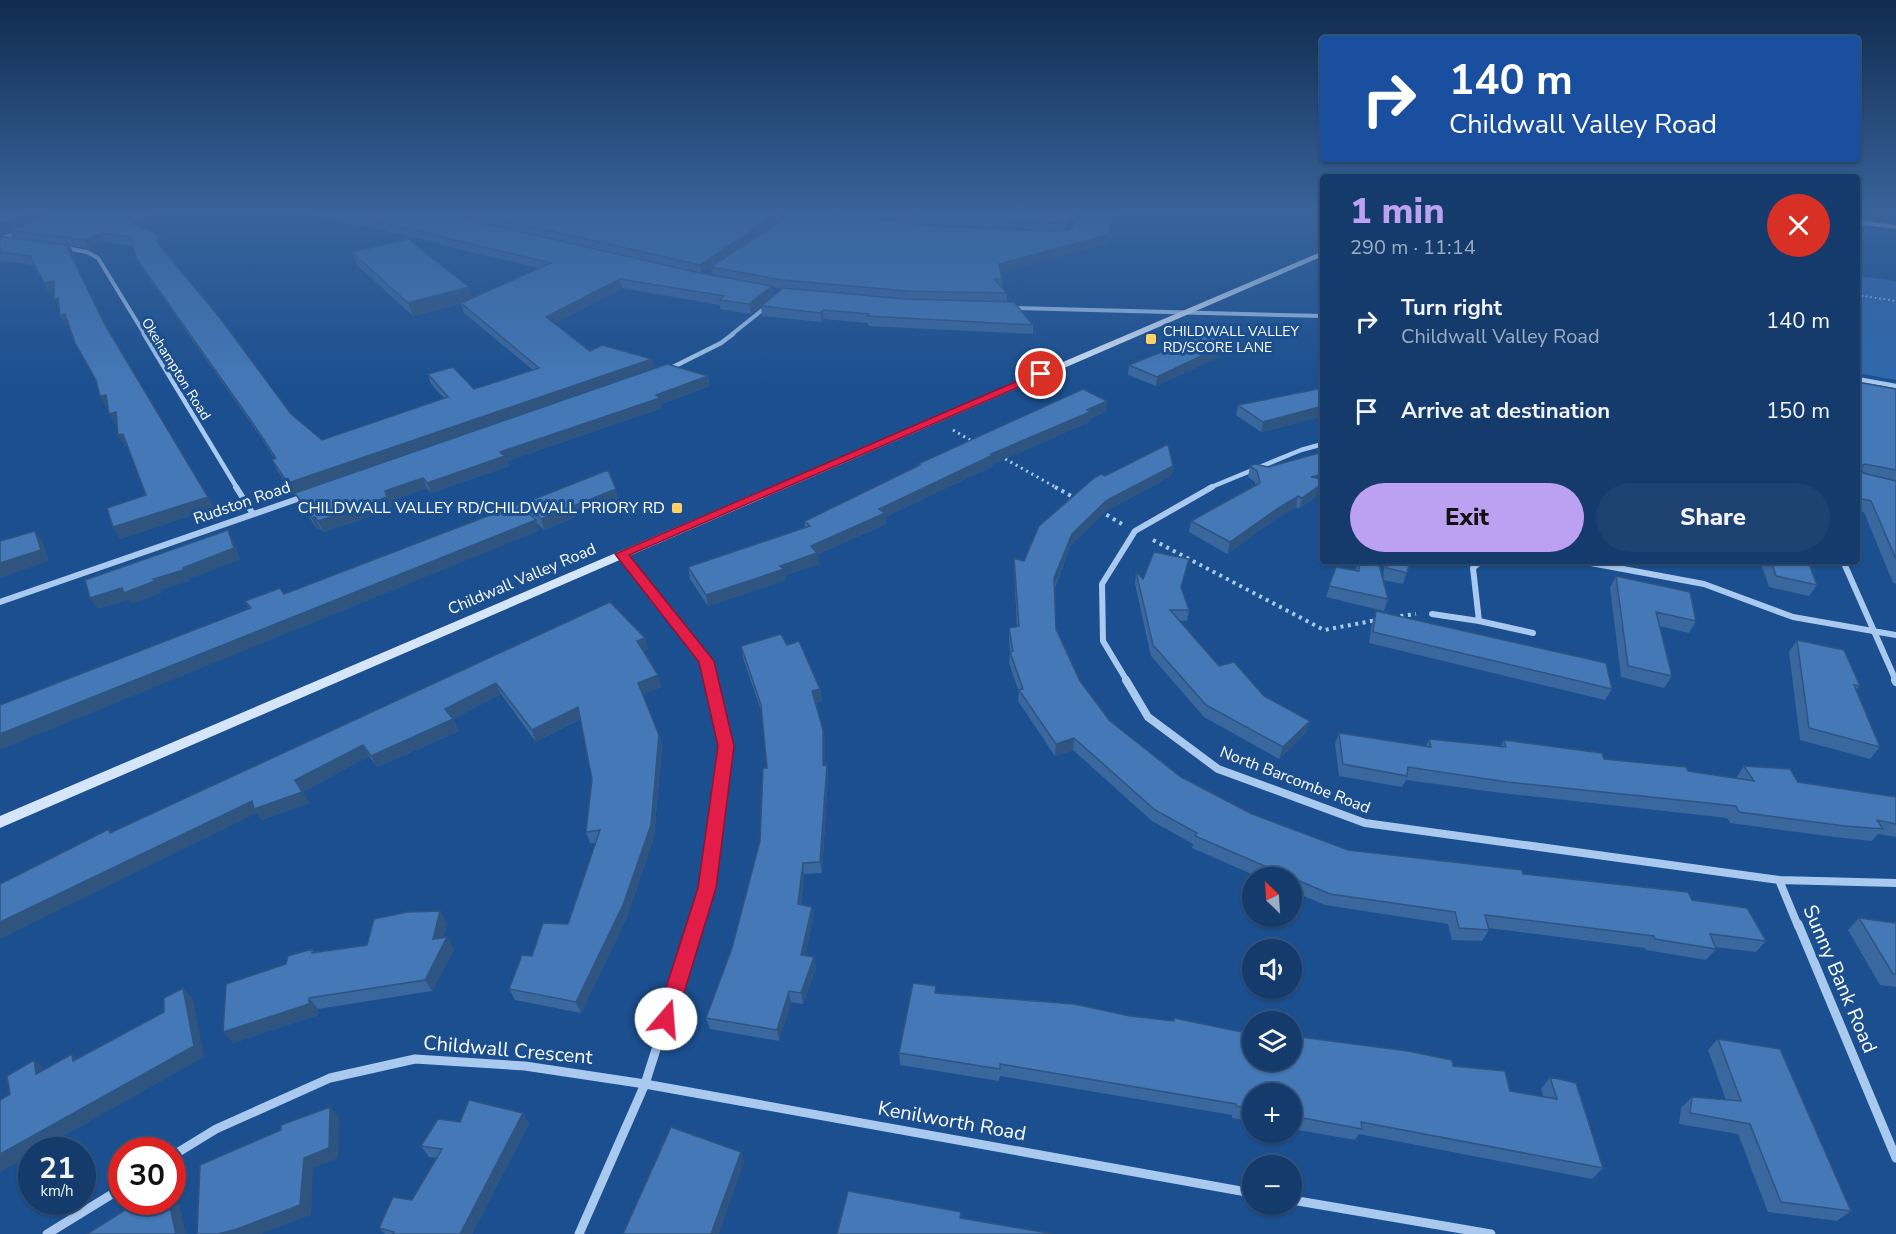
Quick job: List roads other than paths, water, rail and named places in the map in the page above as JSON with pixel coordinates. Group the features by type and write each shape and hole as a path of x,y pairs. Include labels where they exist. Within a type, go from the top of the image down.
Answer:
{"main road":[{"name":"Childwall Valley Road","path":"0,822 1283,271"}],"street":[{"name":"Okehampton Road","path":"106,271 253,514"},
{"path":"660,372 683,364 721,343 774,300"},
{"path":"1006,308 1320,316"},
{"path":"1860,380 1896,386"},
{"name":"North Barcombe Road","path":"1320,445 1216,484 1136,531 1102,584 1103,641 1148,717 1218,769 1365,823 1779,880 1896,883"},
{"name":"Rudston Road","path":"0,602 310,494"},
{"path":"579,1234 645,1084 707,888 726,746 706,661 622,554"},
{"path":"1478,564 1473,568 1479,621"},
{"path":"1596,564 1704,584 1792,617 1896,635"},
{"path":"1844,564 1896,682"},
{"path":"1432,614 1479,621 1533,633"},
{"name":"Sunny Bank Road","path":"1779,880 1896,1158"},
{"name":"Childwall Crescent","path":"186,1148 216,1130 330,1078 415,1059 525,1066 645,1084"},
{"name":"Kenilworth Road","path":"645,1084 1242,1191"},
{"path":"46,1234 108,1196"},
{"path":"1302,1202 1491,1234"}],"place":[{"name":"CHILDWALL VALLEY RD/SCORE LANE","path":"1151,339"},
{"name":"CHILDWALL VALLEY RD/CHILDWALL PRIORY RD","path":"677,508"}]}
